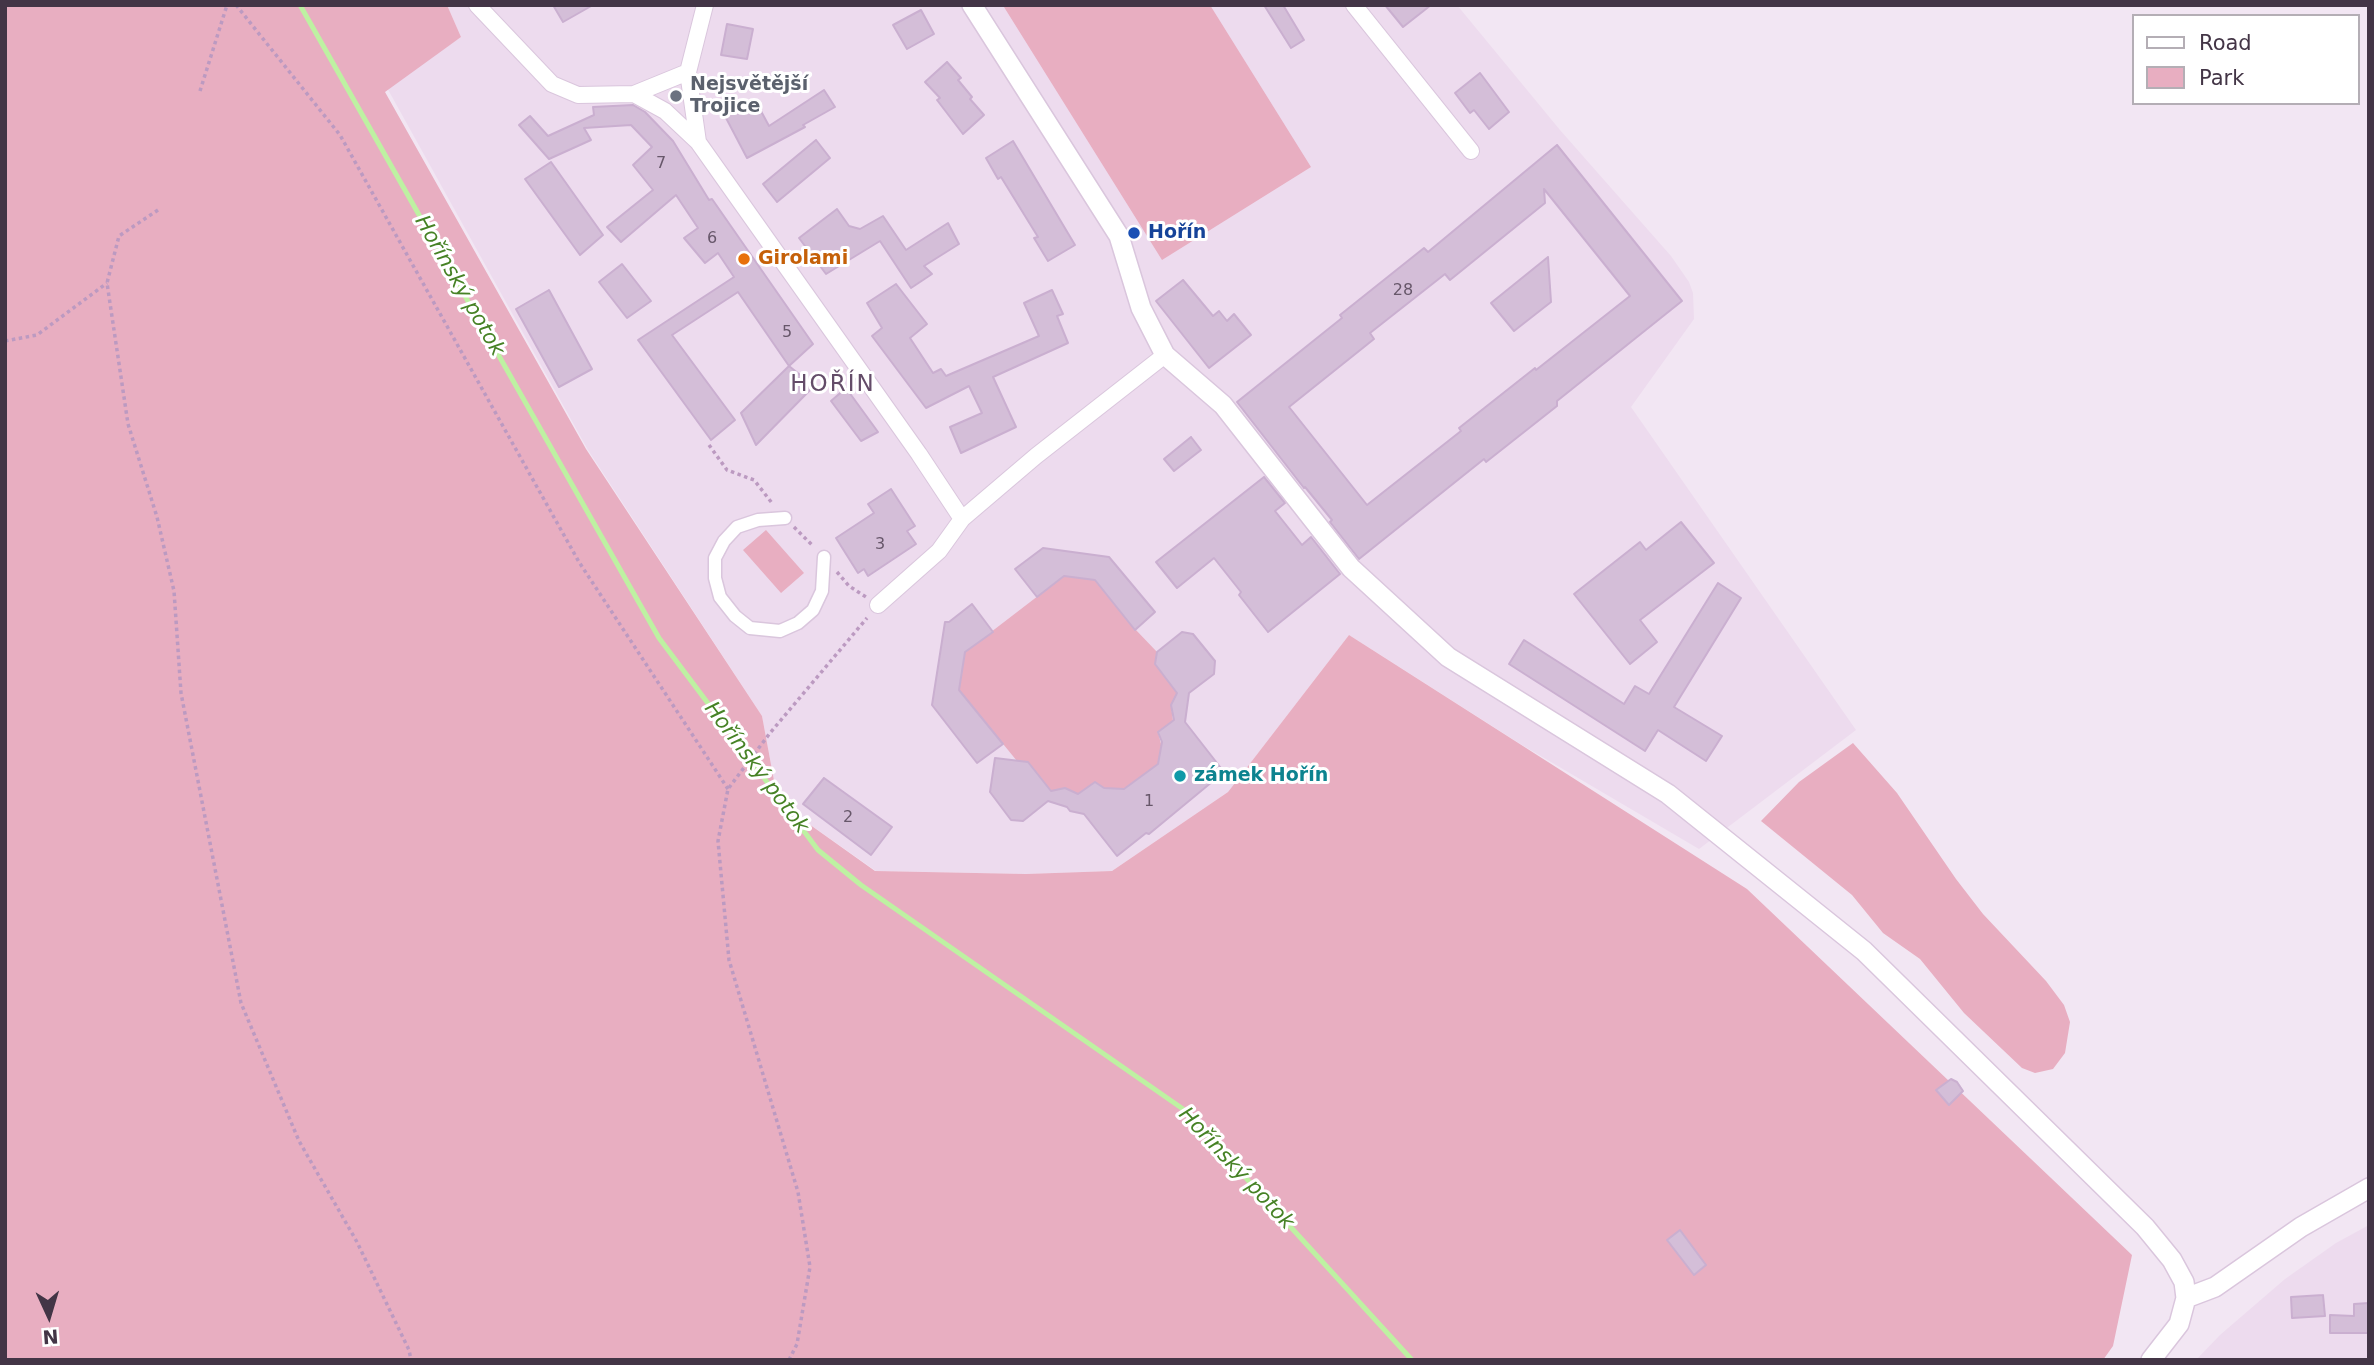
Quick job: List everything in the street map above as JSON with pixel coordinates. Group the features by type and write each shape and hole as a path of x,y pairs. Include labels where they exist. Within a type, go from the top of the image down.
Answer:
{"street":[{"path":"477,5 552,84 578,95 634,94 688,72"},
{"path":"698,142 688,72 705,5"},
{"path":"972,5 1119,236 1141,308 1166,355 1223,405 1351,568 1448,657 1668,793 1864,951 2145,1227 2172,1260 2184,1282 2186,1298 2179,1324 2151,1360"},
{"path":"1354,5 1471,151"},
{"path":"634,94 665,111 698,142 962,519"},
{"path":"878,605 940,551 962,519 1036,456 1166,355"},
{"path":"785,519 758,520 737,527 724,541 715,558 715,578 720,597 735,616 750,628 780,631 798,622 813,610 822,591 824,557"},
{"path":"2186,1298 2215,1287 2301,1227 2369,1188"}],"path":[{"path":"200,91 227,5"},
{"path":"236,5 340,135 579,562 728,789"},
{"path":"158,210 119,236 107,283 128,424 157,517 174,591 181,693 241,1003 299,1141 356,1242 409,1350 411,1360"},
{"path":"5,341 37,335 107,283"},
{"path":"789,1360 797,1344 810,1267 798,1192 729,960 718,841 728,789 770,733 878,605"}],"shaded area":[{"path":"447,5 1457,5 1560,130 1671,256 1689,282 1693,293 1694,319 1631,407 1856,730 1699,849 1522,745 1349,635 1228,792 1112,871 1026,874 876,871 778,802 762,716 588,450 386,86 461,37"},
{"path":"2369,1225 2369,1360 2196,1360 2220,1335 2285,1279 2336,1243"}],"green space":[{"path":"5,5 447,5 461,37 385,92 586,449 762,716 778,802 875,871 1026,874 1112,871 1228,792 1349,635 1747,889 2132,1255 2113,1346 2103,1360 5,1360"},
{"path":"1210,5 1311,167 1162,260 1004,7"},
{"path":"766,530 804,573 781,593 743,550"},
{"path":"1064,576 1095,580 1157,652 1155,664 1176,691 1176,699 1171,705 1173,721 1158,732 1165,760 1120,794 1095,782 1079,794 1050,790 1028,762 1017,761 959,690 965,652"},
{"path":"1853,743 1897,793 1983,914 2046,981 2064,1005 2070,1022 2065,1053 2053,1069 2035,1073 2022,1068 1964,1013 1920,959 1883,933 1852,895 1761,821 1799,782"}],"building":[{"path":"553,5 593,5 563,22"},
{"path":"1264,5 1283,5 1304,40 1291,48"},
{"path":"1385,5 1431,5 1403,27"},
{"path":"921,10 934,34 907,49 893,25"},
{"path":"727,24 753,29 747,59 721,55"},
{"path":"947,62 961,78 958,80 972,97 970,99 984,115 963,134 937,100 940,98 925,82"},
{"path":"1480,73 1509,112 1489,129 1474,110 1470,113 1455,93"},
{"path":"824,90 835,107 803,125 805,127 747,158 725,116 755,100 769,126"},
{"path":"633,105 645,112 673,141 709,200 712,199 813,344 789,366 738,292 672,335 735,420 711,440 638,340 734,277 718,253 705,263 684,238 698,228 676,195 621,242 607,227 653,190 633,165 652,147 631,125 584,128 591,140 549,159 519,125 530,116 548,136 594,115 593,107"},
{"path":"816,140 830,158 777,202 763,184"},
{"path":"1013,141 1075,245 1048,261 1034,238 1038,237 986,158"},
{"path":"1557,145 1682,301 1557,401 1557,406 1486,462 1484,459 1359,559 1330,522 1332,520 1237,402 1424,248 1428,252","holes":["1544,189 1630,296 1459,428 1461,431 1367,505 1289,407 1374,339 1370,333 1445,274 1450,280 1545,203"]},
{"path":"551,162 603,235 580,255 525,179"},
{"path":"837,209 849,226 860,229 883,216 906,250 948,223 959,244 924,266 932,274 911,288 880,241 826,274 799,238"},
{"path":"1548,257 1551,302 1514,331 1491,303"},
{"path":"622,264 651,301 627,318 599,282"},
{"path":"1183,280 1213,316 1219,311 1227,321 1234,314 1251,335 1209,368 1156,301"},
{"path":"896,284 927,324 910,338 933,373 941,369 946,376 1039,336 1024,303 1052,290 1063,314 1057,316 1068,343 993,377 1016,427 961,453 950,427 982,413 969,386 926,408 872,336 882,328 867,303"},
{"path":"549,290 592,369 559,387 516,309"},
{"path":"789,366 814,386 756,445 741,413"},
{"path":"846,388 878,432 861,441 831,401"},
{"path":"1191,437 1201,450 1174,471 1164,459"},
{"path":"1264,477 1285,503 1275,511 1302,545 1311,537 1340,574 1268,632 1214,558 1177,588 1156,562"},
{"path":"891,489 915,526 907,531 916,544 868,576 864,569 858,573 836,538 874,513 868,504"},
{"path":"1681,522 1714,563 1640,620 1657,642 1630,664 1574,594 1640,542 1646,550"},
{"path":"1043,548 1109,557 1155,612 1135,630 1095,580 1064,576 1037,597 1015,569"},
{"path":"1718,583 1741,598 1674,707 1722,736 1706,761 1658,730 1645,751 1509,664 1524,640 1624,704 1635,686 1649,694"},
{"path":"972,604 993,632 965,652 959,690 1003,744 977,763 932,705 945,622 949,622"},
{"name":"zámek Hořín","path":"1182,632 1193,634 1215,661 1214,674 1189,693 1185,722 1224,772 1149,834 1146,833 1117,856 1084,814 1070,811 1067,807 1048,801 1023,821 1011,820 990,792 995,758 1028,762 1051,791 1065,788 1078,794 1095,782 1104,788 1124,789 1158,764 1162,742 1158,732 1174,720 1171,705 1177,693 1155,664 1157,652"},
{"path":"824,778 892,827 871,855 803,804"},
{"path":"1951,1079 1957,1082 1963,1091 1949,1105 1936,1090"},
{"path":"1680,1230 1706,1265 1694,1275 1667,1240"},
{"path":"2323,1295 2325,1316 2292,1318 2291,1297"},
{"path":"2369,1303 2369,1333 2330,1333 2330,1315 2354,1316 2354,1304"}],"waterway":[{"name":"Hořínský potok","path":"300,5 659,638 818,850 861,885 1183,1109 1412,1360"}],"place":[{"name":"Nejsvětější Trojice","path":"676,96"},
{"name":"Hořín","path":"1134,233"},
{"name":"Girolami","path":"744,259"},
{"name":"zámek Hořín","path":"1180,776"}],"district":[{"name":"HOŘÍN","path":"833,385"}]}
